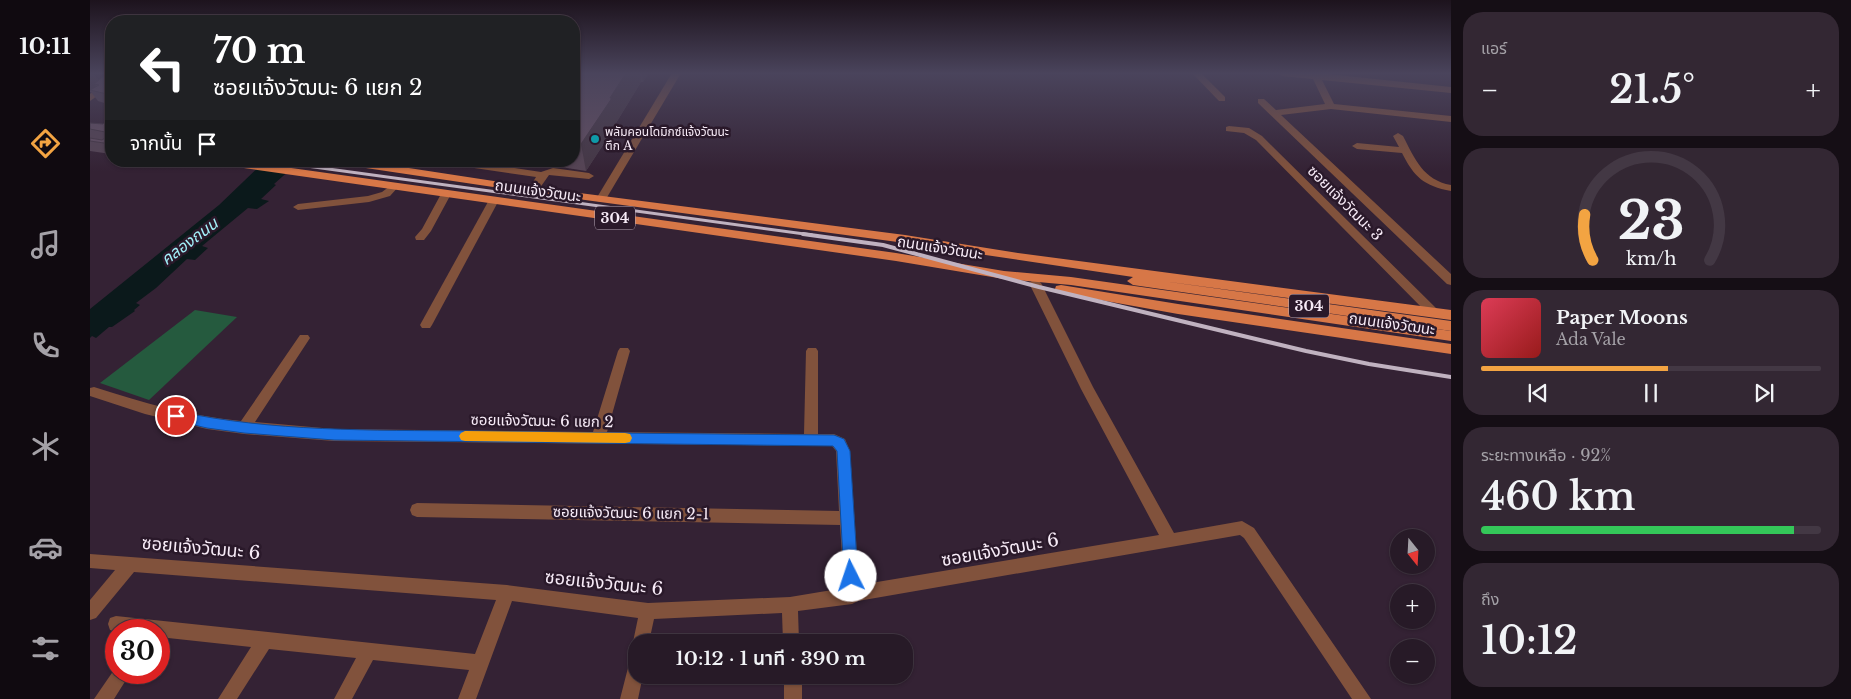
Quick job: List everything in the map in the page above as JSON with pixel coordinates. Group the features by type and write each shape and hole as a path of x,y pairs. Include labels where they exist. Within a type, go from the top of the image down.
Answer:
{"main road":[{"name":"ถนนแจ้งวัฒนะ","path":"256,167 896,257 1004,275 1169,291 1451,326"},
{"name":"ถนนแจ้งวัฒนะ","path":"377,167 533,190 906,239 1018,257 1451,315"},
{"name":"ถนนแจ้งวัฒนะ","path":"1018,257 1067,270 1169,291 1451,336"},
{"name":"ถนนแจ้งวัฒนะ","path":"1004,275 1035,283 1144,303 1451,349"}],"street":[{"path":"601,199 657,106"},
{"path":"1266,106 1451,281"},
{"path":"1274,113 1331,106 1451,119"},
{"name":"ซอยแจ้งวัฒนะ 3","path":"1229,129 1253,132 1260,138 1433,312"},
{"path":"1398,136 1423,179 1438,187 1451,188"},
{"path":"1357,146 1405,150"},
{"path":"501,167 542,175 541,178"},
{"path":"533,190 546,172 553,171 589,176"},
{"path":"298,207 369,199 386,194 394,186"},
{"path":"420,237 426,231 446,194"},
{"path":"426,325 494,200"},
{"path":"1035,283 1088,389 1170,540"},
{"path":"244,428 304,338"},
{"path":"811,440 812,351"},
{"path":"598,438 624,352"},
{"name":"ซอยแจ้งวัฒนะ 6 แยก 2","path":"94,392 145,409 207,423 334,435 834,440 840,443 842,447 852,596"},
{"name":"ซอยแจ้งวัฒนะ 6 แยก 2-1","path":"417,510 846,518"},
{"name":"ซอยแจ้งวัฒนะ 6","path":"90,561 507,593 648,611 790,605 852,596 1233,528 1242,528 1246,530 1362,699"},
{"path":"90,612 132,563"},
{"path":"467,699 507,593"},
{"path":"790,605 792,634"},
{"path":"643,634 648,611"},
{"path":"170,631 480,663"},
{"path":"227,699 265,640"},
{"path":"343,699 369,651"},
{"path":"103,699 114,684"},
{"path":"629,699 632,684"},
{"path":"793,684 793,699"}],"green space":[{"path":"195,310 237,317 149,400 100,383"}],"water":[{"name":"คลองถนน","path":"259,167 293,167 261,199 269,201 257,209 248,208 202,246 208,248 195,260 187,259 156,288 136,303 140,305 135,311 112,327 109,327 96,338 92,336 90,338 90,309 219,205"}],"building":[{"path":"580,106 607,106 581,144"},
{"path":"105,122 105,132 90,129 90,123 103,124"},
{"path":"90,138 102,140 105,138 105,143 90,141"}],"railway":[{"path":"314,167 812,235"},
{"path":"803,234 883,245 1039,287 1306,351 1369,364 1451,377"}],"slow traffic":[{"path":"465,436 625,438"}],"place":[{"name":"พลัมคอนโดมิกซ์แจ้งวัฒนะ ตึก A","path":"595,139"}],"route":[{"path":"176,416 207,423 244,428 334,435 834,440 840,443 843,451 851,576"}]}
